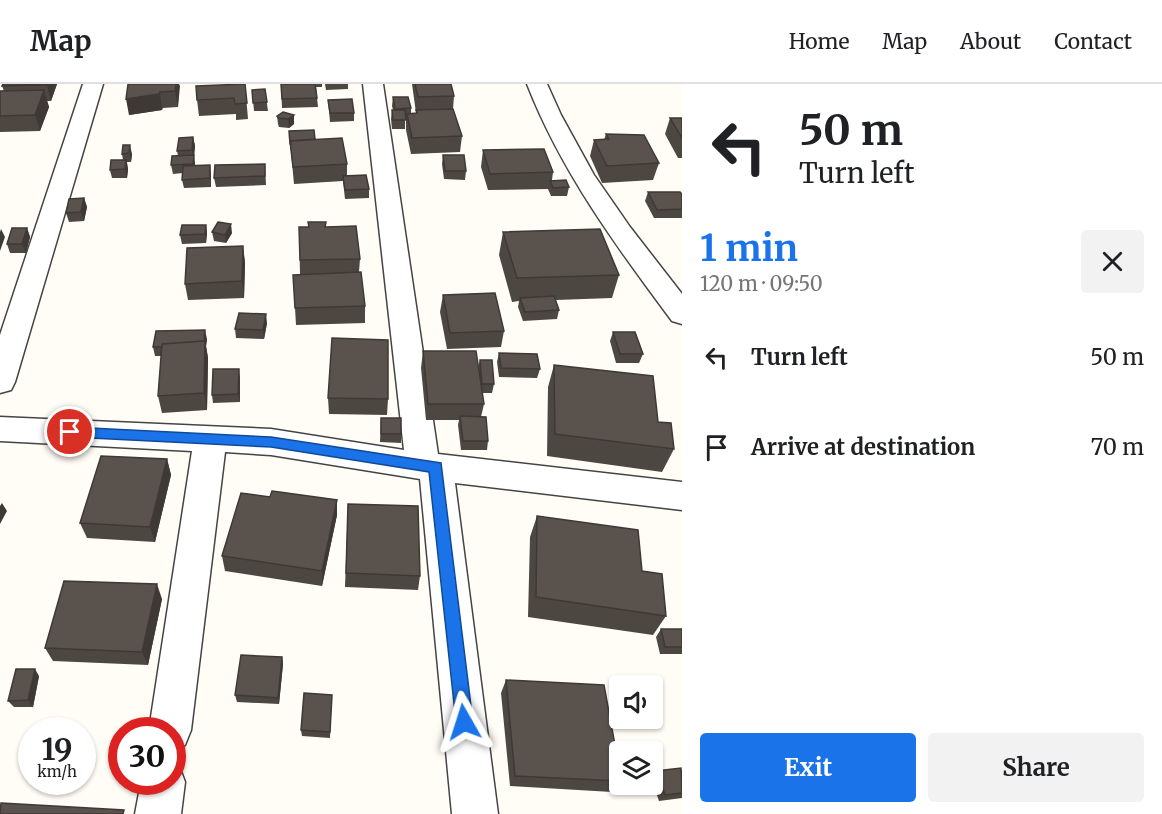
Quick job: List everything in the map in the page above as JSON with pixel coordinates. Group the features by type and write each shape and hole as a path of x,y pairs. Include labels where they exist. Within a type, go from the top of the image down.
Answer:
{"street":[{"path":"0,382 93,84"},
{"path":"373,84 429,466 475,814"},
{"path":"537,84 548,114 611,220 682,314"},
{"path":"0,429 271,442 429,466 682,496"},
{"path":"172,717 210,440"},
{"path":"158,814 161,795"}],"building":[{"path":"3,84 47,84 47,85 2,86"},
{"path":"128,84 176,84 175,91 126,99"},
{"path":"245,84 247,103 235,104 234,98 197,100 196,86"},
{"path":"281,84 315,84 317,98 282,99"},
{"path":"415,84 451,84 454,96 418,97"},
{"path":"265,89 267,102 253,103 252,90"},
{"path":"44,90 35,115 0,116 0,91"},
{"path":"393,97 408,97 411,108 395,109"},
{"path":"352,99 354,113 330,113 328,100"},
{"path":"453,109 462,136 412,138 407,114 417,113 416,110"},
{"path":"392,110 405,110 406,120 393,120"},
{"path":"283,112 294,115 288,119 277,116"},
{"path":"670,118 682,118 682,138"},
{"path":"314,130 315,139 290,141 290,144 289,131"},
{"path":"606,134 644,135 659,163 607,166 594,140 609,139"},
{"path":"193,137 192,150 177,151 179,138"},
{"path":"342,138 347,164 293,167 290,141"},
{"path":"123,145 130,145 129,153 122,154"},
{"path":"544,149 553,172 490,174 483,150"},
{"path":"194,155 193,164 171,165 172,156"},
{"path":"443,155 464,155 466,171 445,171"},
{"path":"111,160 126,160 125,169 110,170"},
{"path":"265,164 265,176 214,178 215,165"},
{"path":"210,165 210,178 182,180 183,166"},
{"path":"366,175 369,189 345,190 343,176"},
{"path":"566,180 569,187 553,188 550,181"},
{"path":"648,192 680,192 682,209 657,210"},
{"path":"84,198 81,212 66,213 69,199"},
{"path":"218,222 231,224 225,235 212,232"},
{"path":"308,222 326,222 325,227 356,226 360,259 300,260 299,227 309,227"},
{"path":"182,225 206,225 205,234 180,235"},
{"path":"12,228 27,228 22,244 7,244"},
{"path":"600,229 619,275 517,278 503,232"},
{"path":"243,246 242,281 185,284 187,248"},
{"path":"361,272 365,306 295,308 293,275"},
{"path":"495,293 504,331 450,333 443,295"},
{"path":"554,296 559,310 525,312 520,298"},
{"path":"239,313 266,314 263,330 235,329"},
{"path":"205,330 204,341 162,344 162,347 153,347 156,331"},
{"path":"613,332 635,332 643,354 620,354"},
{"path":"332,338 388,340 388,399 328,398"},
{"path":"205,341 204,393 158,396 162,344"},
{"path":"423,351 476,351 484,404 428,404"},
{"path":"499,353 537,354 540,369 501,368"},
{"path":"480,360 492,360 494,384 482,384"},
{"path":"554,365 653,376 658,422 671,423 674,449 555,434"},
{"path":"213,369 239,369 238,394 212,395"},
{"path":"460,416 486,417 488,441 463,441"},
{"path":"381,418 401,418 401,434 381,434"},
{"path":"101,456 167,459 150,527 80,523"},
{"path":"272,491 337,500 322,571 222,556 241,493 270,497"},
{"path":"348,504 418,506 420,576 346,573"},
{"path":"537,516 638,530 642,571 662,574 666,616 536,597"},
{"path":"64,581 157,584 142,652 45,648"},
{"path":"661,629 682,629 682,647 665,647"},
{"path":"241,655 282,657 278,698 235,695"},
{"path":"16,669 35,669 28,700 8,701"},
{"path":"506,680 604,685 609,712 609,729 612,729 614,741 609,741 609,780 515,776"},
{"path":"304,693 332,695 330,732 301,730"},
{"path":"681,768 682,793 665,795 663,770"},
{"path":"1,803 124,810 123,814 0,814"}],"route":[{"path":"70,432 271,442 436,467 464,722"}]}
